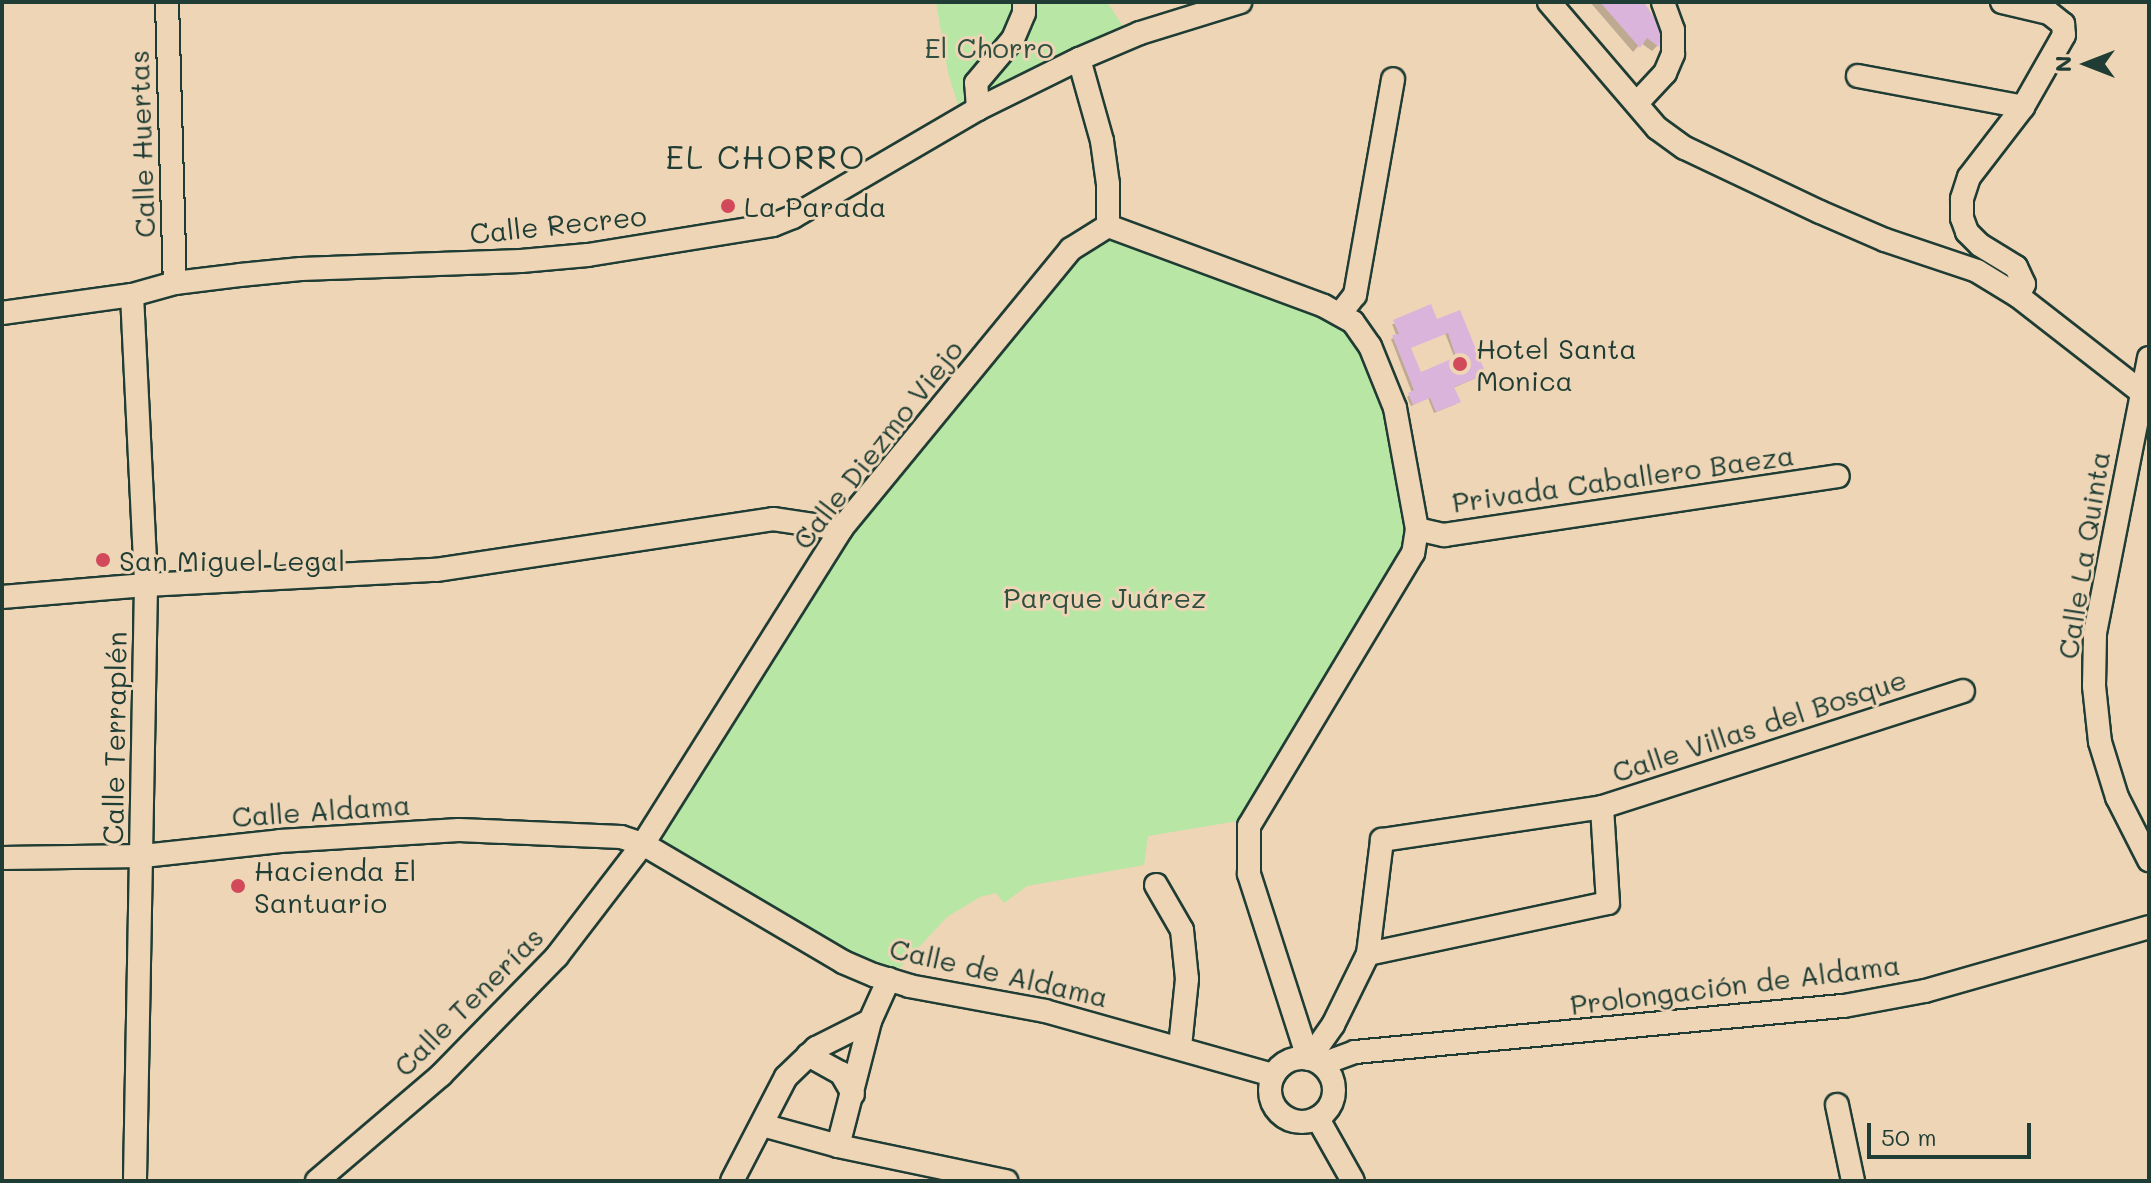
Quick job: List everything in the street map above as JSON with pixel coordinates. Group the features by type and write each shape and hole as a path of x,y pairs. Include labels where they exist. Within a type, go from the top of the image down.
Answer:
{"street":[{"name":"Calle Huertas","path":"167,2 175,283"},
{"path":"978,109 976,83 1013,39 1024,13 1024,2"},
{"name":"Calle Recreo","path":"2,313 132,295 175,283 301,269 477,265 575,256 773,225 793,217 978,109 1079,59 1140,33 1240,2"},
{"path":"1549,2 1657,128 1685,148 1753,183 1885,240 1977,271 2018,296 2145,396"},
{"path":"1637,103 1665,73 1673,54 1673,30 1663,2"},
{"path":"2002,2 2049,13 2063,24 2064,35 2023,107 1969,177 1962,199 1962,218 1967,232 1980,245 2016,267 2024,284 2018,296"},
{"path":"1079,59 1102,141 1108,184 1108,226 1340,314 1353,322 1370,346 1395,408 1417,529 1413,553 1401,579 1249,826 1249,874 1313,1060 1330,1074 1335,1089 1332,1105 1318,1119 1294,1122 1277,1111 1270,1095 1273,1075 1293,1059 1313,1060"},
{"path":"1858,76 2023,107"},
{"path":"1340,314 1355,295 1393,79"},
{"name":"Calle Diezmo Viejo","path":"643,844 841,529 1071,249 1108,226"},
{"name":"Calle Terraplén","path":"132,295 146,585 135,1181"},
{"name":"Calle La Quinta","path":"2149,358 2145,396 2095,634 2094,686 2100,742 2117,797 2149,860"},
{"name":"Privada Caballero Baeza","path":"1417,529 1444,535 1838,476"},
{"path":"2,597 146,585 436,570 773,519 841,529"},
{"name":"Calle Villas del Bosque","path":"1368,954 1608,903 1602,807 1963,691"},
{"path":"1313,1060 1368,954 1382,840 1602,807"},
{"name":"Calle Aldama","path":"2,858 143,856 280,841 459,830 621,837 643,844"},
{"name":"Calle de Aldama","path":"643,844 843,962 889,979 1045,1011 1273,1075"},
{"name":"Calle Tenerías","path":"317,1181 486,1033 557,956 643,844"},
{"path":"1156,885 1182,930 1187,979 1180,1047"},
{"name":"Prolongación de Aldama","path":"1313,1060 1355,1052 1844,1006 1925,991 2149,927"},
{"path":"838,1146 870,1021 889,979"},
{"path":"732,1181 786,1077 808,1055 870,1021"},
{"path":"808,1055 841,1073 853,1094"},
{"path":"1837,1105 1853,1181"},
{"path":"1318,1119 1353,1181"},
{"path":"762,1125 838,1146 1006,1181"}],"green space":[{"name":"El Chorro","path":"936,2 1107,2 1128,34 964,124 948,73"},
{"name":"Parque Juárez","path":"1116,237 1349,327 1388,407 1410,548 1244,820 1148,836 1144,865 1027,886 1004,903 996,893 980,897 947,917 894,974 845,956 658,844 844,542 1089,242"}],"building":[{"path":"1600,2 1644,2 1662,30 1659,47 1647,38 1640,48"},
{"name":"Hotel Santa Monica","path":"1431,304 1437,319 1460,310 1486,374 1454,387 1461,402 1436,412 1430,398 1413,405 1408,393 1414,390 1392,335 1399,334 1393,320","holes":["1448,333 1456,357 1421,372 1411,348"]}],"place":[{"name":"La Parada","path":"728,206"},
{"name":"Hotel Santa Monica","path":"1460,364"},
{"name":"San Miguel Legal","path":"103,560"},
{"name":"Hacienda El Santuario","path":"238,886"}],"district":[{"name":"EL CHORRO","path":"766,156"}]}
